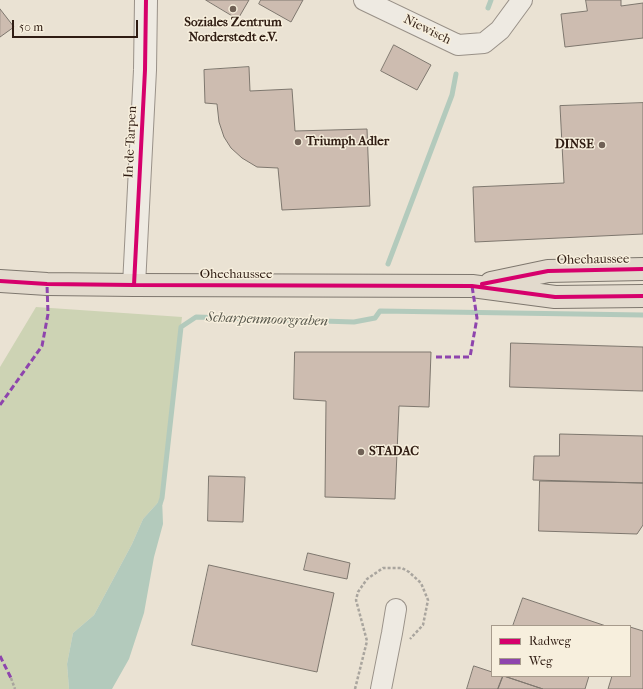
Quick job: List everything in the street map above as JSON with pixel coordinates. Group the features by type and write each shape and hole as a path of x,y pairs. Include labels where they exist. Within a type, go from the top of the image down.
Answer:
{"main road":[{"name":"Ohechaussee","path":"472,286 548,271 643,269"},
{"name":"Ohechaussee","path":"0,281 47,284 134,285 472,286 555,297 643,296"}],"street":[{"name":"In de Tarpen","path":"134,285 145,70 146,0"},
{"name":"Niewisch","path":"364,0 458,45 484,43 500,30 522,0"},
{"path":"381,689 396,609"}],"path":[{"path":"11,678 15,689"}],"shaded area":[{"path":"36,307 182,317 162,498 143,519 132,544 94,615 73,633 67,664 69,689 0,689 0,367"},
{"path":"162,498 163,524 154,557 144,613 129,659 112,689 69,689 67,664 73,633 94,615 132,544 143,519"}],"building":[{"name":"Soziales Zentrum Norderstedt e.V.","path":"206,0 249,0 238,19"},
{"path":"261,0 303,0 291,22 259,4"},
{"path":"586,0 621,0 621,6 643,3 643,38 565,47 561,14 587,11"},
{"path":"0,9 14,27 0,37"},
{"path":"394,45 431,65 417,90 381,71"},
{"name":"Triumph Adler","path":"249,67 250,91 292,89 295,131 367,129 370,206 282,210 278,168 257,167 242,158 231,148 224,137 219,122 217,104 205,103 204,70"},
{"name":"DINSE","path":"643,103 643,234 475,242 473,187 564,183 560,106"},
{"path":"511,343 643,347 643,391 510,387"},
{"name":"STADAC","path":"295,352 431,352 429,407 399,406 395,499 325,497 326,401 294,399"},
{"path":"560,434 643,436 643,483 533,480 534,456 559,456"},
{"path":"209,476 245,477 243,522 208,521"},
{"path":"540,481 643,483 643,525 637,534 539,531"},
{"path":"308,553 350,563 347,579 304,570"},
{"path":"209,565 334,593 317,672 192,645"},
{"path":"523,598 603,625 513,625"},
{"path":"631,627 643,631 643,689 608,689 612,677 631,677"},
{"path":"474,666 491,672 491,677 503,677 498,689 467,689"},
{"path":"503,677 507,677 543,689 498,689"},
{"path":"507,677 589,677 585,689 543,689"}],"waterway":[{"name":"Scharpenmoorgraben","path":"488,8 491,0"},
{"name":"Scharpenmoorgraben","path":"388,264 452,95 456,74"},
{"name":"Scharpenmoorgraben","path":"160,504 162,498 181,327 196,317 354,322 375,318 380,311 643,315"}],"marked path":[{"path":"0,405 42,346 48,314 47,284"},
{"path":"436,357 470,357 477,318 472,286"},
{"path":"0,656 11,678"}],"cycle path":[{"path":"134,285 145,70 146,0"},
{"path":"482,284 548,271 643,269"},
{"path":"0,281 47,284 134,285 472,286 555,297 643,296"}],"place":[{"name":"Soziales Zentrum Norderstedt e.V.","path":"233,9"},
{"name":"Triumph Adler","path":"298,142"},
{"name":"DINSE","path":"602,145"},
{"name":"STADAC","path":"361,452"}]}
